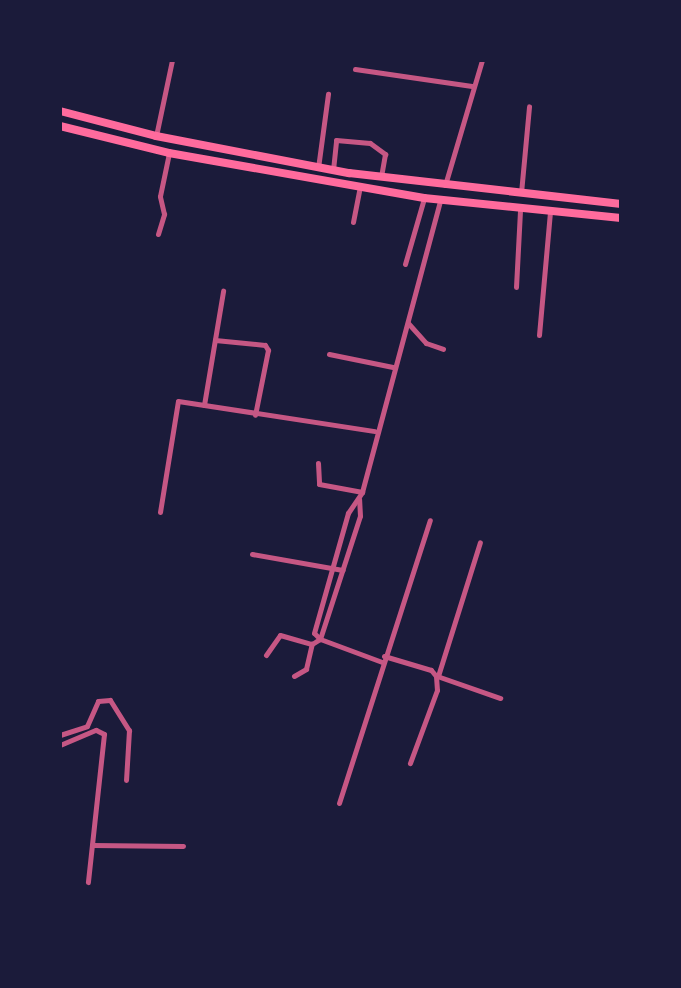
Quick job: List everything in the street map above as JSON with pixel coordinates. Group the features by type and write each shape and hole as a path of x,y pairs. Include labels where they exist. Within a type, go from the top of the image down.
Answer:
{"highway":[{"path":"60,111 156,135 318,168 444,186 621,204"},
{"path":"60,126 169,153 424,198 520,210 621,218"}],"street":[{"path":"156,135 172,60"},
{"path":"444,186 460,142 472,86 482,60"},
{"path":"356,69 472,86"},
{"path":"318,168 328,94"},
{"path":"521,195 529,106"},
{"path":"333,170 336,140 370,143 385,154 381,177"},
{"path":"158,234 164,214 160,196 169,153"},
{"path":"353,222 360,187"},
{"path":"405,264 424,198"},
{"path":"440,200 408,323 375,431 362,492 348,513 314,633 320,639 383,659 430,670 437,676 500,698"},
{"path":"516,286 520,210"},
{"path":"539,335 550,212"},
{"path":"204,405 223,291"},
{"path":"408,323 426,343 443,349"},
{"path":"215,340 265,345 268,350 255,414"},
{"path":"329,354 393,368"},
{"path":"160,512 175,405 184,400 255,414 375,431"},
{"path":"318,463 319,484 362,492"},
{"path":"294,676 306,669 312,644 320,639 360,516 359,499"},
{"path":"339,803 383,659 430,520"},
{"path":"410,763 437,690 437,676 480,542"},
{"path":"252,554 343,570"},
{"path":"266,655 280,635 312,644"},
{"path":"60,735 87,726 98,701 110,700 129,730 126,780"},
{"path":"60,745 96,730 104,734 88,882"},
{"path":"92,845 183,846"}]}
